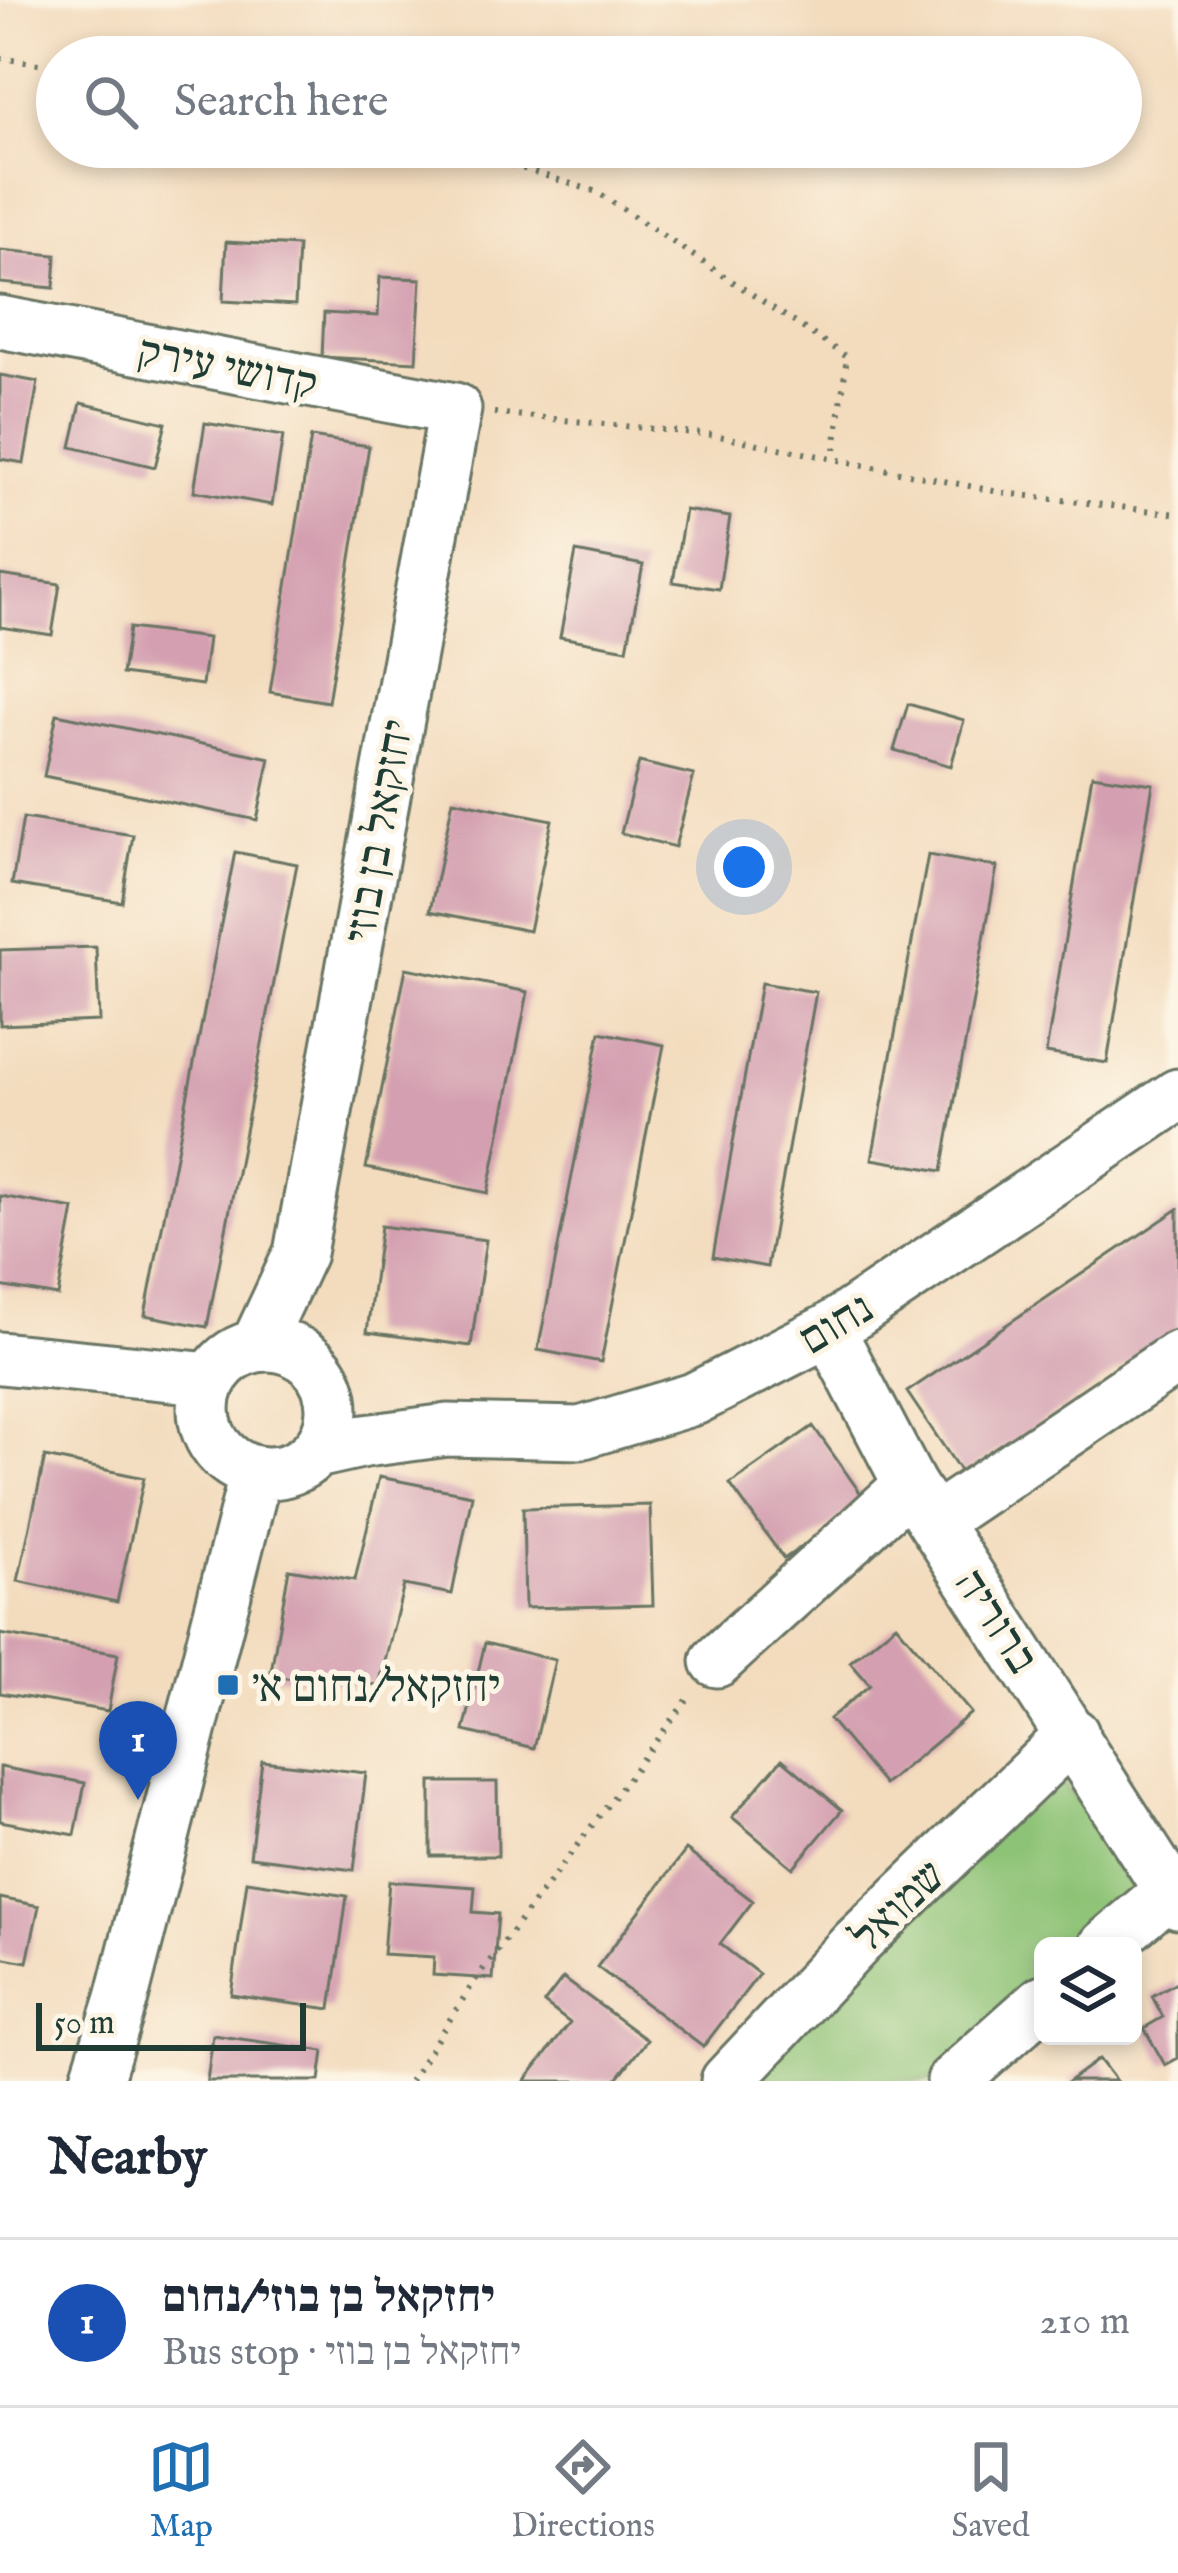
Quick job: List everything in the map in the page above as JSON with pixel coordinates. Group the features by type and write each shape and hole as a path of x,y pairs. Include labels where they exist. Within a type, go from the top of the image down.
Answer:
{"street":[{"name":"קדושי עירק","path":"0,322 455,409"},
{"name":"יחזקאל בן בוזי","path":"257,1345 300,1253 455,409"},
{"name":"נחום","path":"316,1452 448,1430 580,1433 694,1399 829,1330 1178,1095"},
{"name":"יחזקאל בן בוזי","path":"300,1253 321,1379"},
{"name":"ברוריה","path":"829,1330 922,1503 1175,1892"},
{"path":"257,1345 286,1346 321,1379 327,1436 316,1452 289,1470 256,1472 237,1465 210,1437 204,1418 211,1378 230,1357 257,1345"},
{"path":"0,1358 211,1378"},
{"path":"717,1661 922,1503 1178,1358"},
{"name":"נחום","path":"321,1379 448,1430"},
{"path":"96,2081 122,1998 256,1472"},
{"name":"שמואל","path":"727,2081 857,1942 1072,1734"},
{"path":"1117,1937 1175,1892"},
{"path":"953,2081 1034,2009"}],"path":[{"path":"0,58 36,64"},
{"path":"521,168 597,192 847,357 834,458"},
{"path":"455,409 714,435 1004,493 1178,514"},
{"path":"410,2081 476,1979 717,1661"}],"green space":[{"path":"1055,1773 1151,1884 1093,1937 1034,1937 1034,1990 933,2081 738,2081"}],"building":[{"path":"226,242 298,246 295,305 223,301"},
{"path":"0,250 56,255 54,288 0,283"},
{"path":"380,277 421,279 416,362 322,357 324,313 378,316"},
{"path":"0,375 38,382 24,463 0,459"},
{"path":"81,403 166,423 155,467 71,447"},
{"path":"205,423 283,436 272,505 194,491"},
{"path":"311,437 369,446 328,702 270,692"},
{"path":"685,510 730,517 719,589 673,582"},
{"path":"576,552 643,565 627,649 560,637"},
{"path":"0,575 60,584 52,635 0,627"},
{"path":"129,628 208,638 202,685 122,674"},
{"path":"908,704 964,720 951,766 894,750"},
{"path":"57,714 270,758 257,820 44,776"},
{"path":"639,762 694,775 675,847 621,833"},
{"path":"1092,775 1153,784 1107,1063 1046,1053"},
{"path":"453,800 552,820 529,931 430,911"},
{"path":"23,818 133,835 122,902 12,884"},
{"path":"235,852 297,864 207,1327 145,1315"},
{"path":"928,855 997,867 942,1171 872,1159"},
{"path":"96,947 99,1021 0,1025 0,950"},
{"path":"406,968 528,992 488,1193 366,1168"},
{"path":"761,983 816,992 767,1267 713,1257"},
{"path":"600,1032 664,1045 601,1362 538,1350"},
{"path":"0,1196 74,1209 58,1296 0,1286"},
{"path":"1178,1209 1178,1331 963,1475 907,1392"},
{"path":"381,1226 486,1240 471,1346 367,1332"},
{"path":"813,1426 866,1501 784,1559 730,1484"},
{"path":"45,1457 144,1478 117,1602 18,1581"},
{"path":"379,1477 472,1495 452,1594 404,1585 379,1685 270,1677 289,1569 355,1580"},
{"path":"650,1505 653,1605 525,1608 523,1508"},
{"path":"896,1624 971,1713 884,1785 829,1719 870,1685 850,1662"},
{"path":"0,1634 118,1654 108,1711 0,1693"},
{"path":"485,1643 555,1660 534,1748 464,1731"},
{"path":"782,1759 842,1810 793,1868 732,1817"},
{"path":"262,1761 366,1773 354,1870 250,1857"},
{"path":"0,1767 85,1783 75,1835 0,1821"},
{"path":"431,1782 497,1782 498,1856 431,1856"},
{"path":"686,1850 753,1901 720,1944 759,1974 703,2047 597,1967"},
{"path":"247,1881 347,1896 331,2009 231,1995"},
{"path":"389,1881 475,1887 473,1912 498,1914 493,1979 433,1975 434,1957 383,1954"},
{"path":"0,1898 39,1906 27,1962 0,1957"},
{"path":"563,1978 647,2040 615,2081 525,2081 570,2023 544,2003"},
{"path":"1178,1981 1178,2058 1165,2065 1144,2028 1163,2017 1152,1996"},
{"path":"213,2035 324,2051 320,2081 207,2081"},
{"path":"1099,2059 1116,2081 1069,2081"}],"place":[{"name":"יחזקאל/נחום א׳","path":"228,1685"},
{"name":"יחזקאל בן בוזי/נחום","path":"138,1800"}]}
